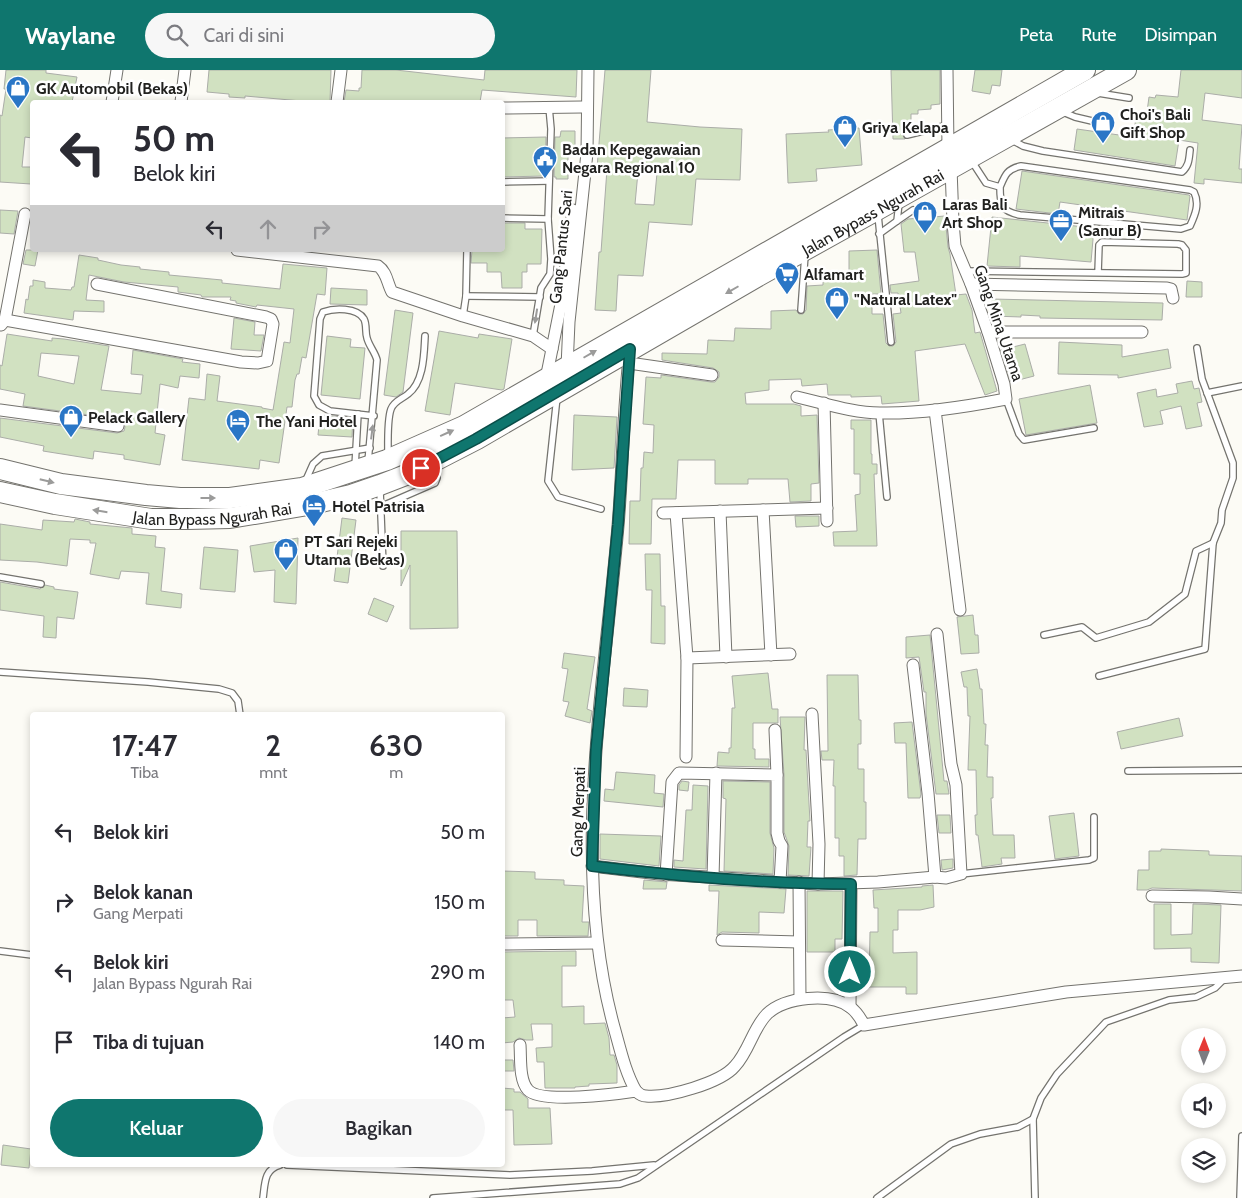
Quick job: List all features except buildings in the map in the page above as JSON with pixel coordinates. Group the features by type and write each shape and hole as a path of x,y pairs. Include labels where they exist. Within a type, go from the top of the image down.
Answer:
{"highway":[{"name":"Jalan Bypass Ngurah Rai","path":"0,469 61,484 180,498 230,498 302,488 364,462 388,460 552,385 630,356 756,268 948,148 1085,70"},
{"name":"Jalan Bypass Ngurah Rai","path":"0,492 55,504 152,519 196,519 230,518 308,505 380,485 411,473 476,439 552,385 567,367 756,268 805,251 878,210 906,204 951,168 1126,70"}],"street":[{"path":"112,100 117,70"},
{"path":"181,100 185,70"},
{"path":"337,100 341,70"},
{"path":"552,385 552,350 561,304 581,137 582,70"},
{"name":"Gang Pantus Sari","path":"567,367 569,322 587,153 588,70"},
{"path":"947,70 948,148"},
{"path":"505,108 582,107"},
{"name":"Gang Mina Utama","path":"797,397 849,409 879,413 936,410 1006,399 1004,384 988,332 955,246 951,168"},
{"path":"25,214 3,323 241,362 258,363 267,361 273,324 271,319 97,284"},
{"path":"278,252 319,254 378,266 384,270 392,292 463,316 533,336 552,350"},
{"path":"971,284 1167,288 1171,289 1173,298"},
{"path":"988,332 1142,332"},
{"path":"630,356 712,376"},
{"name":"Gang Merpati","path":"630,356 618,525 596,750 592,866 597,943 605,994 620,1048 636,1091"},
{"path":"824,403 827,521"},
{"path":"0,410 118,426"},
{"path":"936,410 960,610"},
{"path":"663,513 827,508"},
{"path":"763,510 771,655"},
{"path":"720,511 726,657"},
{"path":"676,513 687,658 686,757"},
{"path":"592,866 666,875 818,884 851,884 935,876 946,878 961,874 956,782 951,764 937,634"},
{"path":"687,658 790,654"},
{"path":"913,664 928,793 935,876"},
{"path":"812,714 819,844 818,884"},
{"path":"775,730 777,833 778,841 782,846 780,882"},
{"path":"666,875 672,782 679,773 777,775"},
{"path":"713,877 716,773"},
{"path":"799,882 800,999"},
{"path":"850,1007 851,884"},
{"path":"1152,896 1242,899"},
{"path":"722,940 800,942"},
{"path":"505,944 597,943"},
{"path":"520,1045 523,1082 529,1092 539,1097 605,1096 636,1091 643,1096 675,1094 719,1078 735,1067 762,1020 783,1004 800,999 817,998 830,1000 850,1007 858,1015 864,1026 1066,992 1242,976"}],"lane":[{"path":"1088,91 1129,98"},
{"path":"533,336 542,288 550,274 551,259 548,219 551,129 549,108"},
{"path":"1056,109 1075,118 1109,125"},
{"path":"907,135 948,125"},
{"path":"1006,137 1023,146 1043,151 1182,172 1186,169 1190,150"},
{"path":"970,158 986,183 1000,187"},
{"path":"1021,166 1190,190 1197,197 1197,208 1190,226 1182,229 1020,214 1004,209 1000,199 1000,187 1007,171 1021,166"},
{"path":"505,182 549,180"},
{"path":"897,221 906,204"},
{"path":"879,234 897,221 906,204"},
{"path":"878,210 879,234 892,342"},
{"path":"505,218 548,219"},
{"path":"965,271 1098,273 1184,274 1187,270 1186,250 1182,245 1178,244 1102,242 1099,245 1098,273"},
{"path":"801,310 805,251"},
{"path":"463,316 466,296 467,252"},
{"path":"466,296 540,297"},
{"path":"364,462 374,416 378,360 367,338 363,317 346,310 330,309 323,312 320,319 314,396 318,405 330,411 374,416"},
{"path":"388,460 390,411 393,404 414,389 423,358 425,336"},
{"path":"1100,676 1204,649 1213,543 1221,523 1222,510 1233,478 1233,463 1202,379 1197,348"},
{"path":"552,385 548,482 558,497 601,509"},
{"path":"1207,393 1242,386"},
{"path":"1006,399 1019,434 1024,440 1094,428"},
{"path":"879,413 887,497"},
{"path":"358,414 356,450 364,462"},
{"path":"356,450 364,462"},
{"path":"302,488 313,464 322,456 356,450"},
{"path":"380,507 435,483 437,478 432,462"},
{"path":"380,485 383,566"},
{"path":"1044,635 1082,627 1096,638 1149,622 1186,594 1196,551 1213,543"},
{"path":"0,577 41,584"},
{"path":"0,672 219,689 232,693 238,701 240,712"},
{"path":"1128,771 1242,770"},
{"path":"961,874 1094,858 1094,817"},
{"path":"0,951 30,955"},
{"path":"1035,1198 1033,1119 1041,1098 1057,1074 1106,1022 1169,1000 1196,997 1215,988 1227,976"},
{"path":"433,1198 620,1184 638,1178 844,1037 864,1026"},
{"path":"878,1198 951,1144 980,1134 1018,1127 1033,1119"},
{"path":"1240,1198 1242,1136"},
{"path":"379,1167 510,1175 592,1171 657,1164"},
{"path":"263,1198 265,1180 273,1167"}],"place":[{"name":"GK Automobil (Bekas)","path":"18,109"},
{"name":"Choi's Bali Gift Shop","path":"1103,144"},
{"name":"Griya Kelapa","path":"845,148"},
{"name":"Badan Kepegawaian Negara Regional 10","path":"545,179"},
{"name":"Laras Bali Art Shop","path":"925,234"},
{"name":"Mitrais (Sanur B)","path":"1061,242"},
{"name":"Alfamart","path":"787,295"},
{"name":"\"Natural Latex\"","path":"837,320"},
{"name":"Pelack Gallery","path":"71,438"},
{"name":"The Yani Hotel","path":"238,442"},
{"name":"Hotel Patrisia","path":"314,527"},
{"name":"PT Sari Rejeki Utama (Bekas)","path":"286,571"}],"route":[{"path":"421,468 476,439 630,349 618,525 596,750 592,866 658,874 818,884 851,884 850,972"}]}
